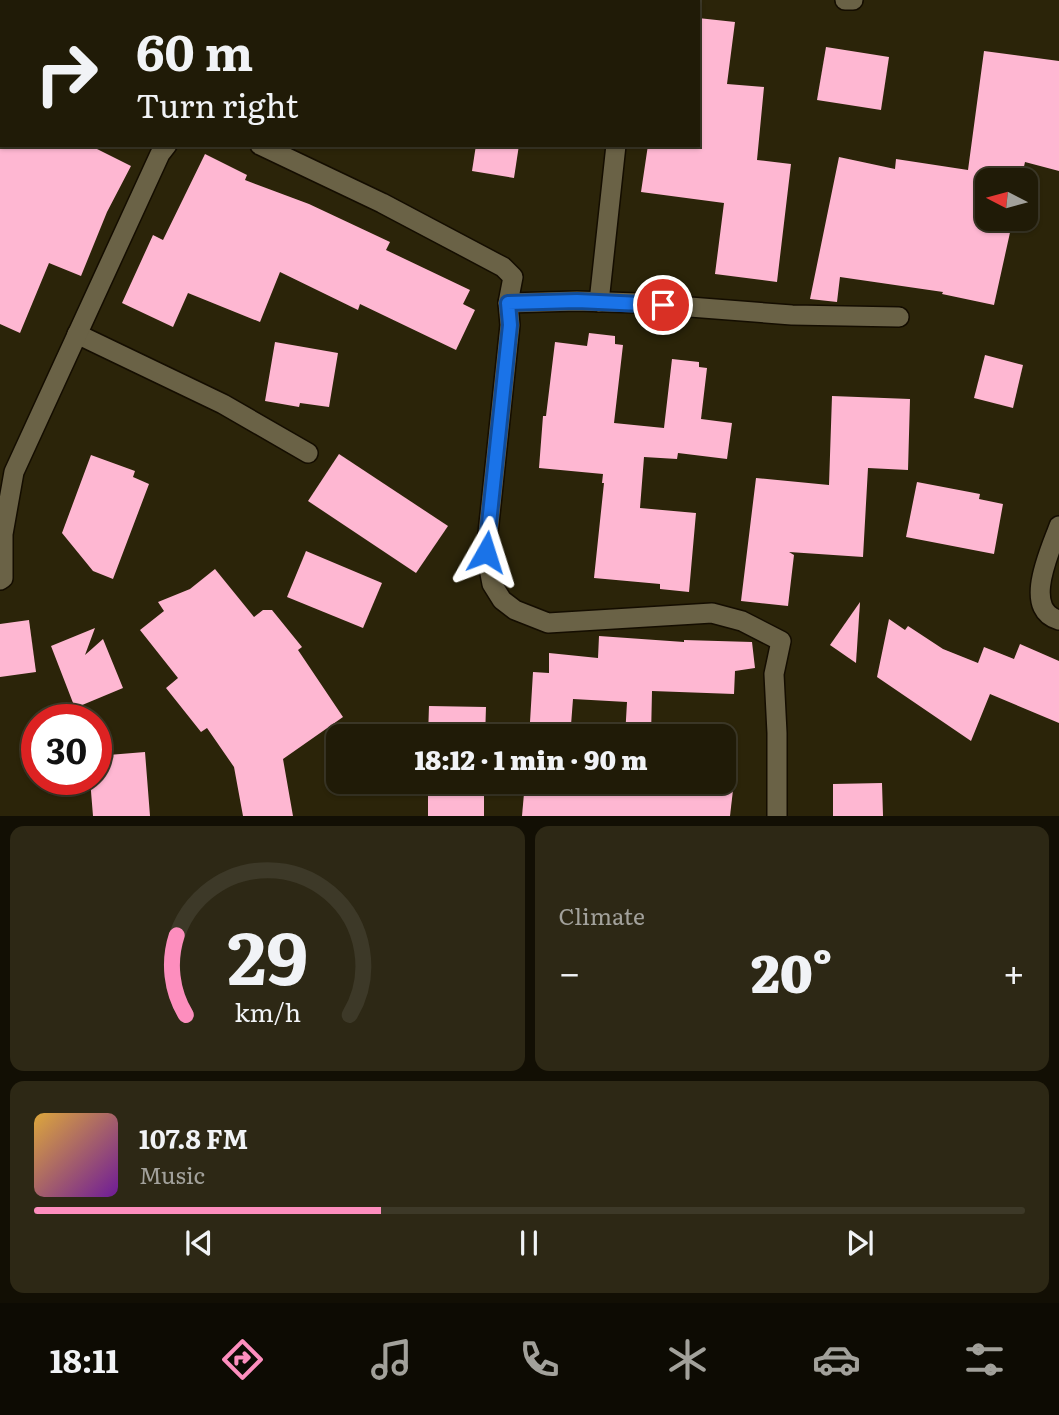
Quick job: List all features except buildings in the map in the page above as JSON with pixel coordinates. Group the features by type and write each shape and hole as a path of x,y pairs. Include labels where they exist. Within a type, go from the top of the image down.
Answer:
{"street":[{"path":"845,0 853,0"},
{"path":"0,580 3,578 3,534 14,472 165,147"},
{"path":"264,147 382,203 503,267 513,277 508,303 510,325 486,552 492,584 502,600 515,610 548,623 712,613 742,621 780,642 774,674 778,733 777,816"},
{"path":"598,302 617,147"},
{"path":"508,303 598,302 792,314 899,317"},
{"path":"77,334 223,404 308,453"},
{"path":"1059,526 1041,575 1040,592 1043,610 1059,620"}],"route":[{"path":"486,552 510,325 508,303 577,301 663,305"}]}
